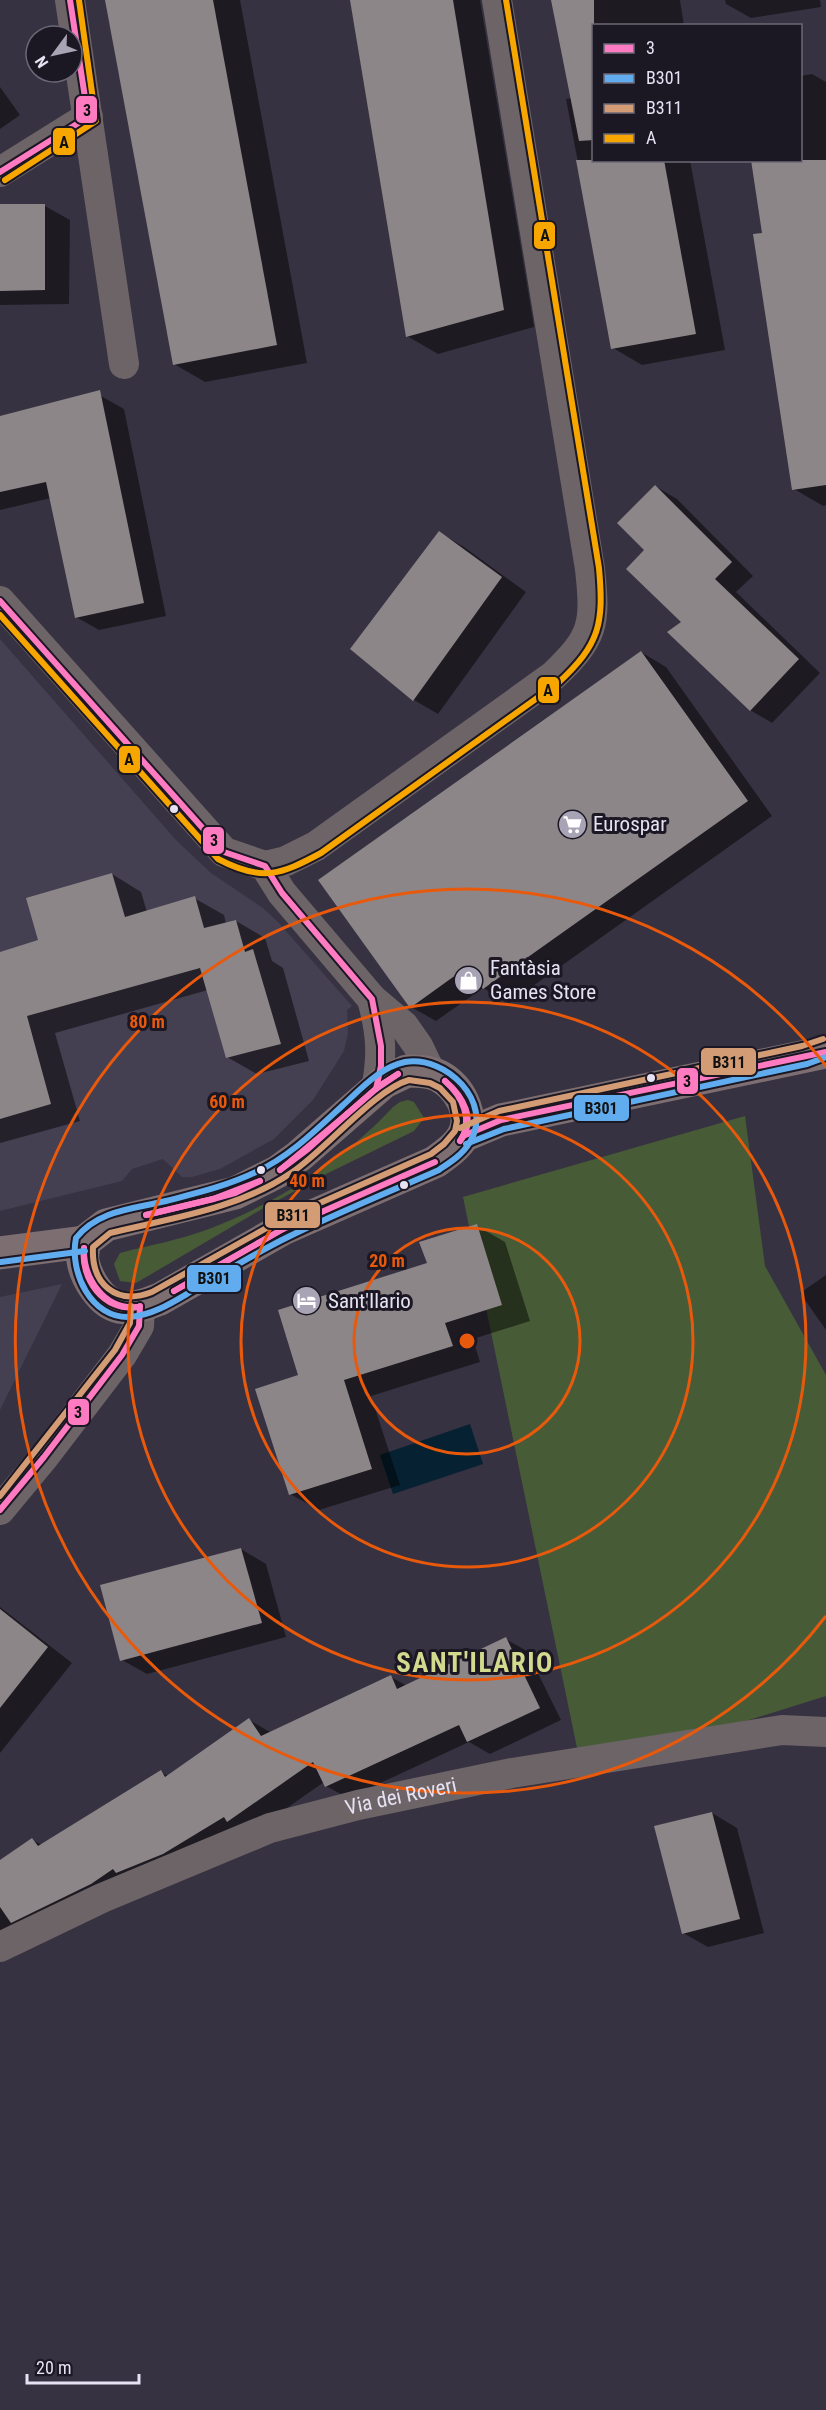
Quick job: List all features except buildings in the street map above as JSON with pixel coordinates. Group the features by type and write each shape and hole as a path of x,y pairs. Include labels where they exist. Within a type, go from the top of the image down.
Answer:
{"main road":[{"path":"84,1242 82,1260 92,1282 103,1298 119,1307 140,1306 160,1299 283,1229 435,1162 449,1152 463,1136 501,1120 819,1052"},
{"path":"0,1253 84,1242 106,1226 235,1193 267,1177 299,1156 384,1082 407,1071 438,1075 454,1088 465,1106 467,1120 463,1136"}],"street":[{"path":"70,0 124,364"},
{"path":"0,601 224,852 265,866 286,861 316,846 553,676 579,652 591,628 594,602 590,569 497,0"},
{"path":"0,172 88,117"},
{"path":"265,866 282,893 372,999 404,1026 418,1046 431,1073"},
{"path":"372,999 381,1046 381,1066 376,1089"},
{"path":"0,1510 45,1456 122,1355 139,1326 140,1306"},
{"name":"Via dei Roveri","path":"0,1947 102,1898 270,1828 358,1805 512,1773 782,1730 826,1732"}],"shaded area":[{"path":"0,639 176,840 211,873 263,908 278,922 352,1006 347,1010 348,1033 344,1051 313,1100 274,1139 220,1169 192,1177 182,1177 163,1159 132,1169 122,1181 0,1211"},
{"path":"62,1284 0,1410 0,1297"}],"green space":[{"path":"408,1100 414,1102 424,1118 414,1131 322,1176 136,1283 120,1281 114,1264 120,1253 198,1233 259,1207 331,1162 374,1127 393,1107"},
{"path":"745,1116 765,1266 826,1375 826,1696 582,1772 463,1197"}],"water":[{"path":"470,1424 483,1464 393,1494 380,1455"}],"transit line":[{"name":"3","path":"0,172 88,117 70,0"},
{"name":"A","path":"5,180 96,121 79,0"},
{"name":"A","path":"0,615 218,859 247,871 259,873 282,871 321,853 558,683 583,656 591,644 599,619 601,604 599,568 506,0"},
{"name":"3","path":"0,601 224,852 265,866 282,893 372,999 381,1046 381,1066 376,1089"},
{"name":"B311","path":"460,1128 499,1111 802,1046 823,1039"},
{"name":"3","path":"463,1136 501,1120 826,1052"},
{"name":"B301","path":"466,1144 504,1129 807,1064 826,1057"},
{"name":"B301","path":"439,1170 288,1237 173,1302 139,1316 116,1316 94,1302 86,1291 76,1265 76,1238 95,1222 117,1212 223,1185 268,1166 302,1142 371,1080 387,1069 405,1062 421,1062 436,1066 450,1074 462,1084 471,1097 476,1112 476,1127 470,1142 460,1154 440,1169"},
{"name":"3","path":"347,1114 398,1074"},
{"name":"3","path":"347,1114 379,1086 398,1074"},
{"name":"B311","path":"409,1080 430,1083 440,1088 453,1102 457,1121 455,1131 431,1154 279,1221 152,1292 139,1296 117,1294 101,1281 93,1260 93,1247 110,1233 204,1211 271,1185 305,1163 381,1096 409,1080"},
{"name":"3","path":"445,1081 452,1087 466,1109 467,1125 460,1141"},
{"name":"3","path":"445,1081 461,1101 464,1109 466,1125 460,1141"},
{"name":"3","path":"280,1170 347,1114"},
{"name":"3","path":"280,1170 308,1149 347,1114"},
{"name":"3","path":"283,1229 435,1162"},
{"name":"3","path":"213,1199 260,1181"},
{"name":"3","path":"213,1199 235,1193 260,1181"},
{"name":"3","path":"146,1215 213,1199"},
{"name":"3","path":"146,1215 213,1199"},
{"name":"3","path":"174,1291 283,1229"},
{"name":"3","path":"174,1291 283,1229"},
{"name":"3","path":"84,1248 87,1270 105,1298 125,1307 137,1307"},
{"name":"3","path":"84,1248 86,1271 97,1291 114,1304 137,1307"},
{"name":"B301","path":"1,1262 85,1251"},
{"name":"B311","path":"0,1496 115,1350 130,1323 131,1306"},
{"name":"3","path":"0,1510 122,1355 139,1326 140,1306"}],"place":[{"name":"Eurospar","path":"572,824"},
{"name":"Fantàsia Games Store","path":"469,980"},
{"name":"Sant'Ilario","path":"307,1301"}],"district":[{"name":"SANT'ILARIO","path":"475,1663"}]}
